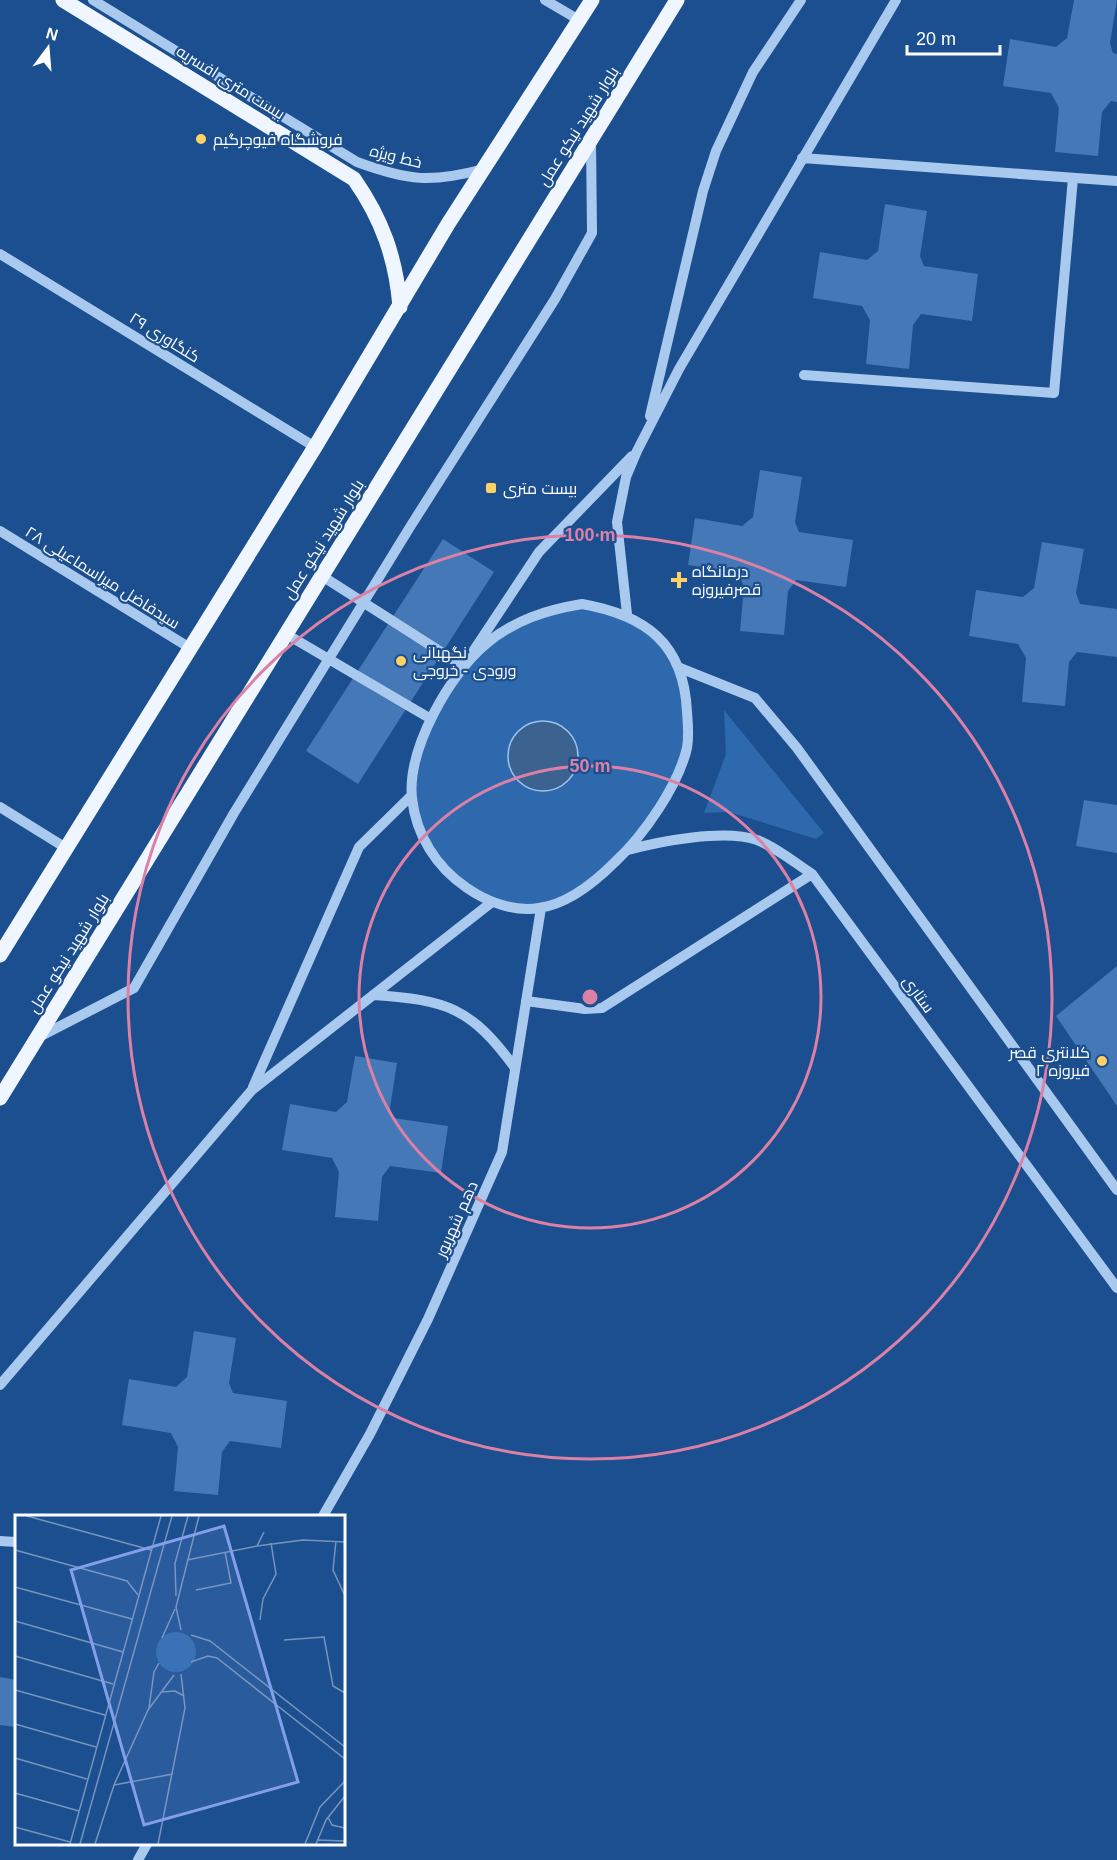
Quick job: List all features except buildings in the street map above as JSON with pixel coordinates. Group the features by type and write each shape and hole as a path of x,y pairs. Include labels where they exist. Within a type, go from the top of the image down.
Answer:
{"main road":[{"name":"بیست متری افسریه","path":"63,0 354,179 370,203 387,239 395,267 400,307"},
{"path":"0,955 315,447 484,169 592,0"},
{"name":"بلوار شهید نیکو عمل","path":"0,1098 677,0"}],"street":[{"name":"خط ویژه","path":"93,0 357,162 377,170 417,179 447,179 484,169"},
{"path":"545,0 579,20"},
{"path":"646,434 703,191 716,152 753,72 801,0"},
{"path":"627,614 617,522 626,477 637,451 679,369 896,0"},
{"path":"37,1038 134,988 234,813 330,660 363,602 555,299 592,233 591,140"},
{"path":"802,158 1117,181"},
{"path":"804,375 1054,393 1073,178"},
{"name":"کنگاوری ۲۹","path":"0,254 315,447"},
{"path":"464,664 508,628 534,615 582,604 627,614 648,628 665,646 680,668 686,692 687,746 680,769 655,813 628,850 591,884 561,902 541,908 519,910 492,902 449,874 437,861 417,824 411,796 416,764 431,719 464,664 539,552 637,451"},
{"name":"سیدفاضل میراسماعیلی ۲۸","path":"0,531 190,648"},
{"path":"322,576 464,664"},
{"path":"286,634 431,719"},
{"path":"680,668 755,698 797,748 1117,1190"},
{"path":"252,1090 358,847 411,796"},
{"path":"0,807 66,848"},
{"name":"ستاری","path":"628,850 664,841 699,838 756,840 812,874 1117,1288"},
{"path":"526,1001 585,1009 602,1008 812,874"},
{"path":"0,1385 252,1090 492,902"},
{"name":"دهم شهریور","path":"324,1515 370,1434 428,1319 502,1152 541,908"},
{"path":"374,995 424,999 466,1014 498,1044 515,1068"},
{"path":"0,1541 15,1542"},
{"path":"138,1860 146,1845"}],"shaded area":[{"path":"582,604 648,628 680,668 687,746 655,813 591,884 541,908 492,902 449,874 417,824 416,764 448,687 508,628"},
{"path":"724,710 824,833 816,839 729,812 704,813 726,754"},
{"path":"536,721 550,721 563,727 572,736 578,749 576,769 568,781 550,791 536,791 523,785 514,776 508,763 508,749 514,736 523,727"}],"place":[{"name":"فروشگاه فیوچرگیم","path":"201,139"},
{"name":"بیست متری","path":"491,488"},
{"name":"درمانگاه قصرفیروزه","path":"679,580"},
{"name":"نگهبانی ورودی - خروجی","path":"401,661"},
{"name":"کلانتری قصر فیروزه ۲","path":"1102,1061"}]}
